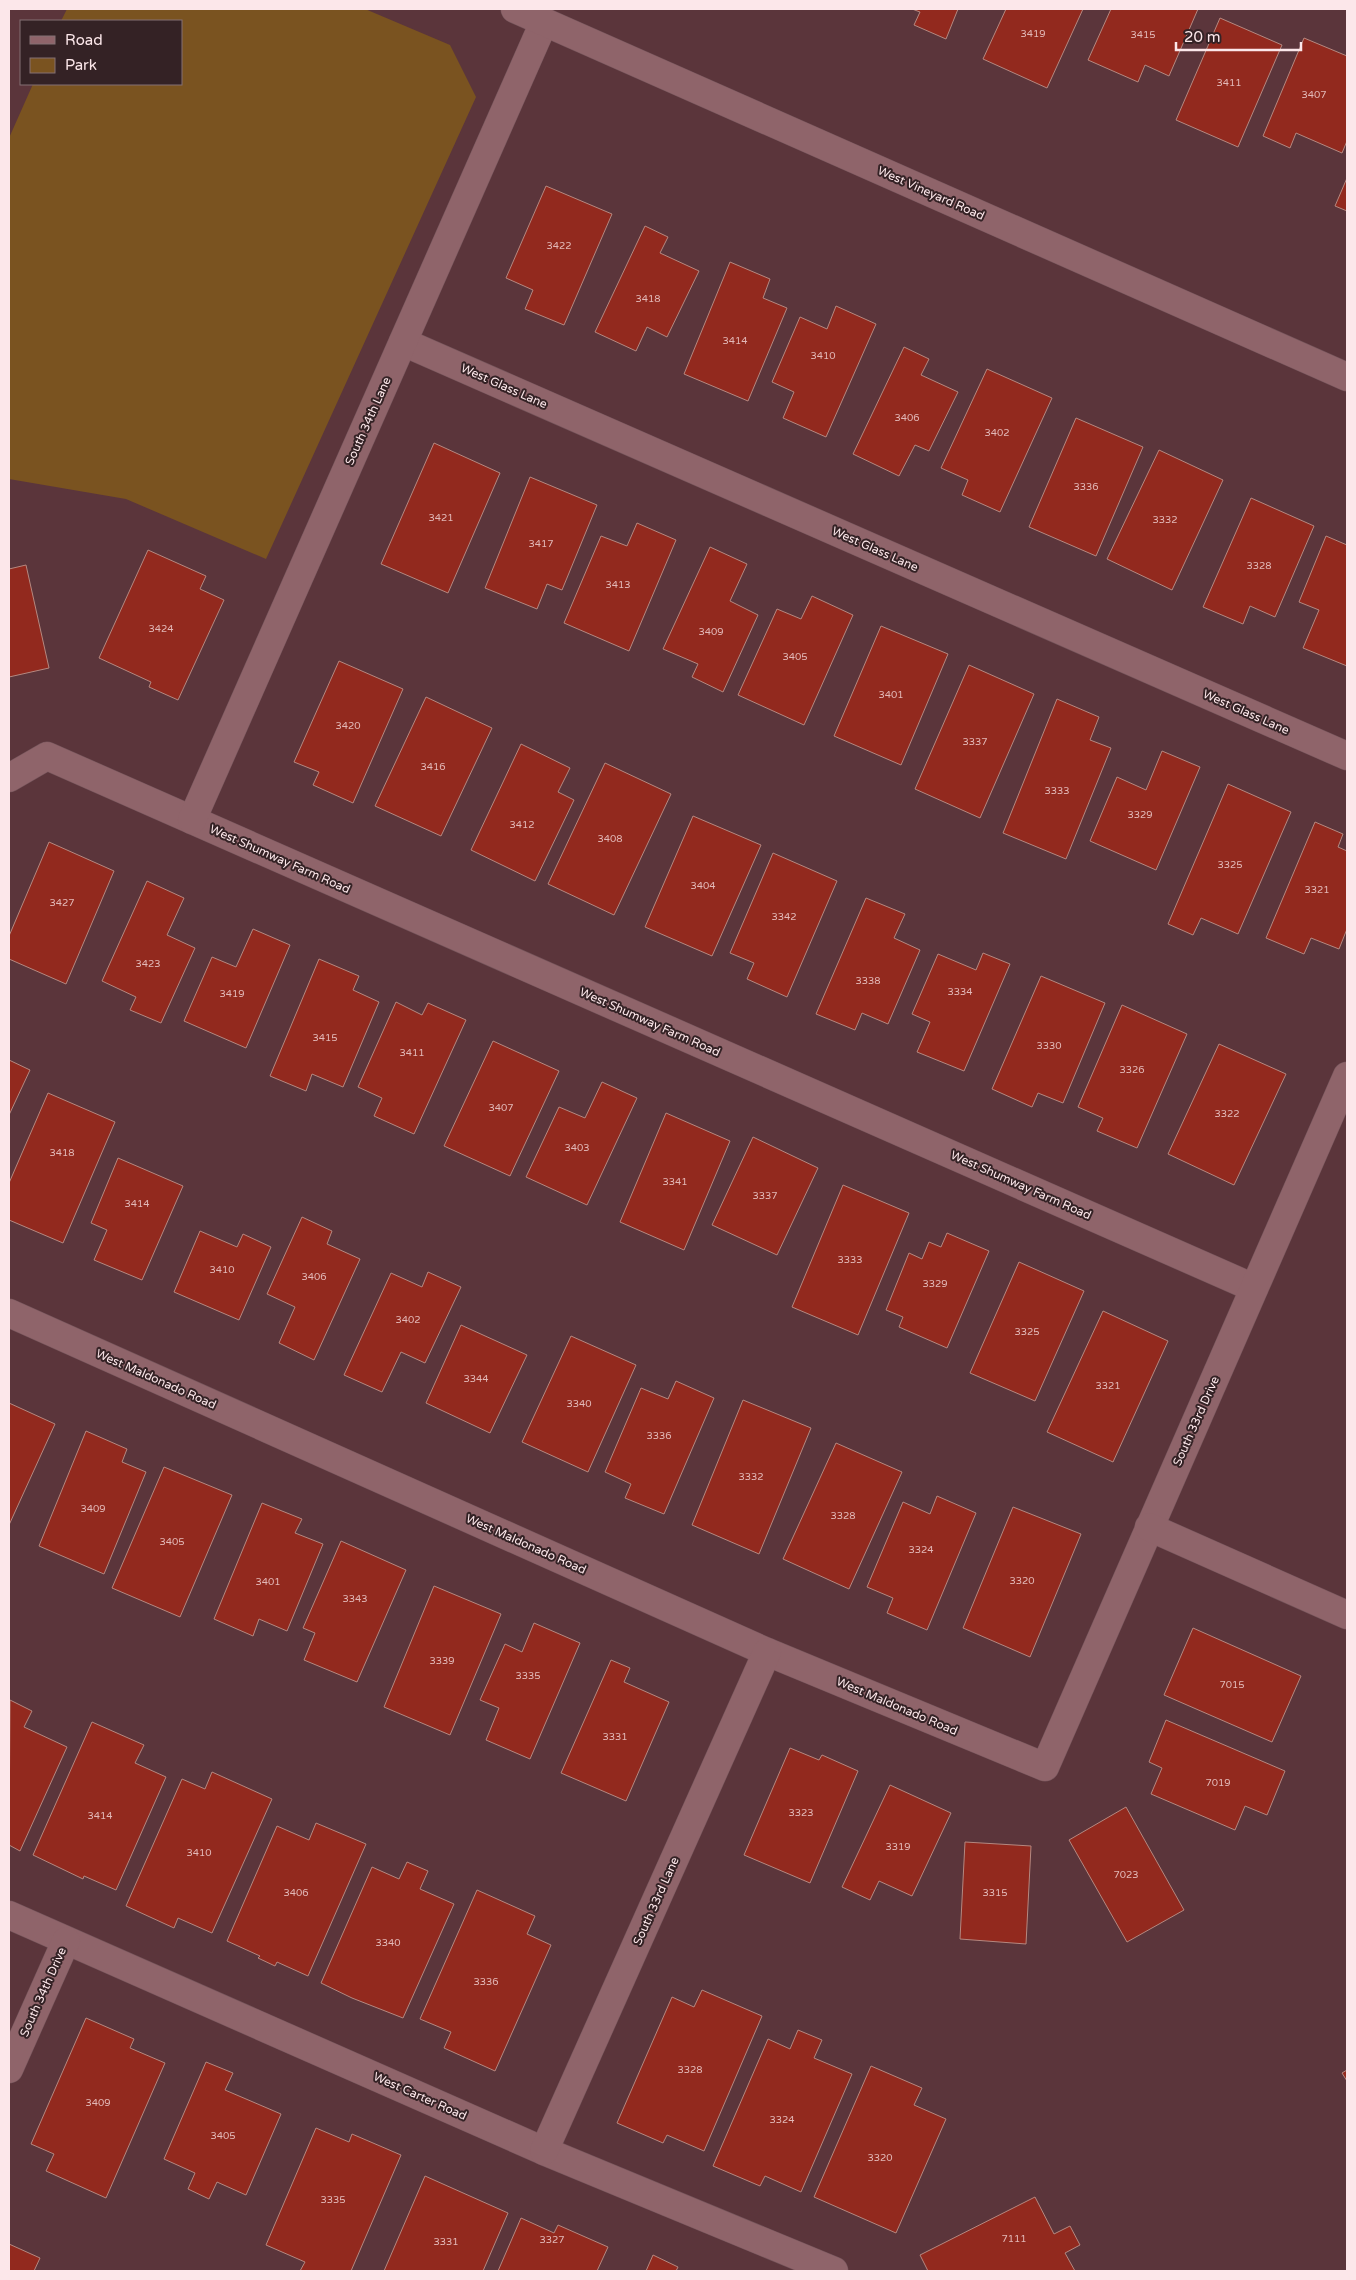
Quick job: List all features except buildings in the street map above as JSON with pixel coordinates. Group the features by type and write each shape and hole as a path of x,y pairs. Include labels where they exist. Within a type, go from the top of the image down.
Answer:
{"street":[{"name":"West Vineyard Road","path":"515,9 1347,377"},
{"name":"South 34th Lane","path":"192,820 544,22"},
{"name":"West Glass Lane","path":"403,342 1347,756"},
{"name":"West Shumway Farm Road","path":"9,778 47,756 1254,1288"},
{"name":"South 33rd Drive","path":"1046,1768 1149,1527 1347,1076"},
{"name":"West Maldonado Road","path":"9,1313 768,1652 1046,1768"},
{"path":"1149,1527 1347,1615"},
{"name":"South 33rd Lane","path":"544,2151 768,1652"},
{"name":"West Carter Road","path":"9,1915 66,1942 544,2151 834,2271"},
{"name":"South 34th Drive","path":"9,2069 66,1942"}],"green space":[{"path":"67,9 365,9 450,45 476,97 266,559 126,499 9,479 9,138 33,85 182,85 182,20 62,20"}]}
